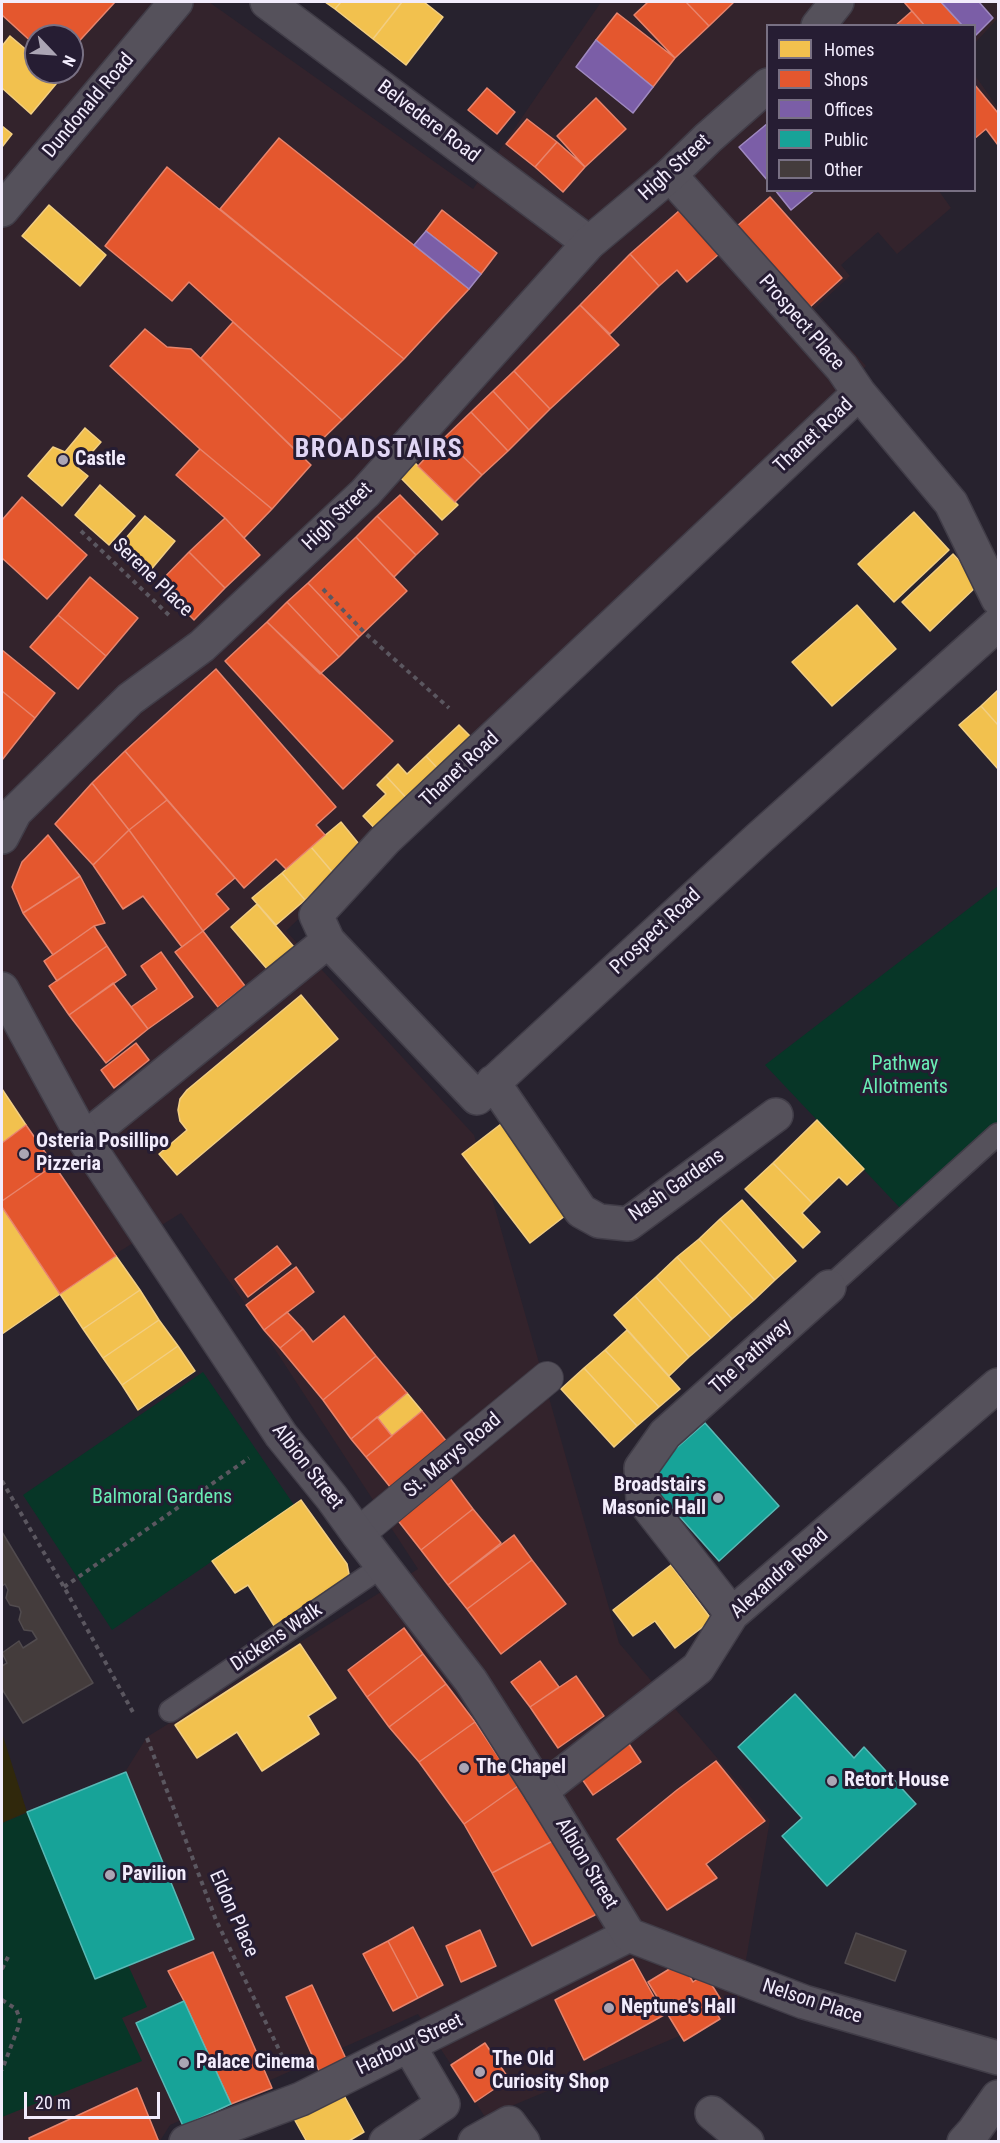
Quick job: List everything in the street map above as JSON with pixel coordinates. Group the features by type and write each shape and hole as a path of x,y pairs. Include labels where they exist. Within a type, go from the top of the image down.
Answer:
{"street":[{"name":"Dundonald Road","path":"2,210 176,2"},
{"name":"Belvedere Road","path":"267,2 589,243"},
{"path":"820,24 837,2"},
{"name":"High Street","path":"6,818 130,699 202,646 365,493 589,243 670,176 708,138 766,87"},
{"name":"Prospect Place","path":"670,176 842,368 859,393 951,503 999,599"},
{"name":"Thanet Road","path":"328,941 316,915 386,840 859,393"},
{"name":"Prospect Road","path":"328,941 477,1098 758,838 999,624"},
{"path":"84,1139 328,941"},
{"name":"Albion Street","path":"2,989 84,1139 282,1435 333,1498 471,1681 629,1935"},
{"name":"Nash Gardens","path":"493,1083 581,1211 599,1221 628,1224 776,1115"},
{"name":"The Pathway","path":"732,1614 643,1500 641,1468 665,1434 829,1287"},
{"name":"St. Marys Road","path":"358,1534 547,1378"},
{"name":"Alexandra Road","path":"541,1791 698,1668 732,1614 999,1385"},
{"name":"Harbour Street","path":"186,2142 301,2098 629,1935"},
{"name":"Nelson Place","path":"629,1935 804,2001 999,2058"},
{"path":"409,2046 469,2142"},
{"path":"964,2142 999,2097"},
{"path":"386,2142 444,2104"},
{"path":"712,2113 747,2142"},
{"path":"475,2142 509,2123 523,2142"}],"lane":[{"name":"The Pathway","path":"829,1287 999,1134"},
{"name":"Dickens Walk","path":"170,1711 384,1566"}],"path":[{"name":"Serene Place","path":"81,531 202,646"},
{"path":"295,559 364,632 449,708"},
{"path":"64,1587 282,1435"},
{"path":"2,1481 136,1717"},
{"name":"Eldon Place","path":"147,1737 216,1920 301,2098"},
{"path":"2,1969 10,1953"},
{"path":"2,2000 16,2009 20,2019 2,2070"}],"shaded area":[{"path":"2,2 209,2 473,189 601,2 998,2 998,18 976,42 976,24 766,24 766,192 940,192 951,208 897,254 878,232 841,265 850,276 814,309 866,366 286,931 474,1135 619,1643 770,1820 737,2012 485,2117 418,2014 170,2125 160,2141 2,2141 2,1823 125,1772 147,1737 418,1569 246,1305 181,1213 2,1325"},
{"path":"976,77 998,108 998,145 986,130 976,138"}],"green space":[{"name":"Pathway Allotments","path":"998,886 998,1124 901,1209 765,1065"},
{"name":"Balmoral Gardens","path":"203,1372 294,1505 112,1630 23,1495"},
{"path":"126,1772 194,1939 128,1965 147,2007 122,2018 142,2061 2,2117 2,1823"}],"sand":[{"path":"2,1733 27,1812 2,1823"}],"building: Homes":[{"path":"325,2 341,2 335,9"},
{"path":"341,2 402,2 373,39 335,9"},
{"path":"402,2 424,2 443,17 406,65 373,39"},
{"path":"10,36 24,48 24,84 56,84 31,114 2,88 2,46"},
{"path":"2,126 12,134 2,147"},
{"path":"49,205 106,255 80,286 22,236"},
{"name":"Castle","path":"85,428 101,442 78,468 88,476 62,506 28,476 53,447 65,452"},
{"path":"411,459 458,505 442,520 397,474"},
{"path":"100,485 135,516 109,545 75,515"},
{"path":"914,512 949,550 894,602 858,564"},
{"path":"145,516 175,541 149,572 119,546"},
{"path":"953,554 980,583 930,631 902,602"},
{"path":"857,605 896,649 832,706 792,662"},
{"path":"998,690 998,725 981,706"},
{"path":"981,706 998,725 998,769 959,725"},
{"path":"459,725 476,742 443,774 426,756"},
{"path":"426,756 443,774 412,804 386,776 398,764 407,774"},
{"path":"386,776 412,804 380,834 363,816 386,794 377,785"},
{"path":"341,822 363,849 334,874 311,847"},
{"path":"311,847 334,874 305,900 282,873"},
{"path":"282,873 305,900 276,925 252,898"},
{"path":"257,904 294,947 268,970 231,927"},
{"path":"301,995 338,1039 177,1175 159,1154 187,1130 180,1121 178,1110 180,1099 187,1090"},
{"path":"2,1089 26,1125 2,1143"},
{"path":"817,1120 864,1169 847,1185 839,1177 812,1203 773,1163"},
{"path":"501,1124 570,1212 530,1243 462,1154"},
{"path":"773,1163 812,1203 802,1213 820,1232 803,1248 745,1189"},
{"path":"742,1200 796,1261 775,1280 720,1219"},
{"path":"2,1207 60,1294 2,1334"},
{"path":"720,1219 775,1280 754,1300 699,1239"},
{"path":"699,1239 754,1300 732,1319 677,1257"},
{"path":"116,1256 140,1290 83,1329 60,1294"},
{"path":"677,1257 732,1319 711,1338 656,1277"},
{"path":"656,1277 711,1338 689,1357 635,1296"},
{"path":"140,1290 159,1320 103,1358 83,1329"},
{"path":"635,1296 689,1357 669,1376 614,1315"},
{"path":"159,1320 178,1346 122,1385 103,1358"},
{"path":"627,1330 680,1389 659,1407 605,1350"},
{"path":"178,1346 195,1371 138,1410 122,1385"},
{"path":"605,1350 659,1407 637,1426 584,1368"},
{"path":"584,1368 637,1426 614,1447 561,1389"},
{"path":"407,1393 422,1411 392,1436 377,1417"},
{"path":"301,1500 347,1564 348,1582 278,1632 248,1585 235,1593 212,1561"},
{"path":"671,1565 712,1620 675,1648 655,1621 633,1636 613,1610"},
{"path":"300,1644 336,1698 308,1716 319,1734 262,1771 237,1732 197,1758 175,1725"},
{"path":"341,2090 364,2132 347,2142 307,2142 293,2117"}],"building: Shops":[{"path":"2,2 115,2 84,36 84,24 24,24 24,35 2,15"},
{"path":"648,2 686,2 709,26 675,58 634,15"},
{"path":"686,2 734,2 709,26"},
{"path":"904,2 941,2 961,24 923,24"},
{"path":"912,11 923,24 897,24"},
{"path":"617,13 675,58 653,87 596,40"},
{"path":"976,86 998,113 998,145 986,129 976,137"},
{"path":"487,88 515,112 497,134 468,110"},
{"path":"596,98 626,129 585,167 557,136"},
{"path":"527,119 557,142 535,167 506,144"},
{"path":"279,138 469,289 404,359 220,209"},
{"path":"557,142 585,167 563,192 535,167"},
{"path":"167,167 404,359 342,420 189,282 172,301 105,246"},
{"path":"770,197 842,278 809,308 736,227"},
{"path":"688,203 727,247 687,282 677,270 659,286 630,254"},
{"path":"442,210 497,253 481,274 426,231"},
{"path":"630,254 659,286 610,334 580,305"},
{"path":"580,305 619,345 550,409 514,371"},
{"path":"233,322 342,420 303,458 201,358"},
{"path":"145,329 167,347 191,349 311,465 272,509 200,449 110,366"},
{"path":"514,371 550,409 529,430 493,391"},
{"path":"493,391 529,430 508,451 471,412"},
{"path":"471,412 508,451 482,475 444,438"},
{"path":"444,438 482,475 455,502 418,466"},
{"path":"200,449 272,509 244,538 176,475"},
{"path":"400,495 438,534 416,555 377,516"},
{"path":"22,497 87,555 47,599 2,558 2,520"},
{"path":"377,516 416,555 394,577 356,537"},
{"path":"225,518 260,555 225,588 189,552"},
{"path":"356,537 407,591 359,637 308,583"},
{"path":"189,552 225,588 194,620 158,584"},
{"path":"90,577 138,618 106,656 58,615"},
{"path":"308,583 359,637 339,657 287,602"},
{"path":"287,602 339,657 320,674 267,622"},
{"path":"58,615 106,656 78,689 30,647"},
{"path":"267,622 393,741 343,789 225,661"},
{"path":"2,650 55,693 35,718 2,691"},
{"path":"216,669 336,807 316,825 325,835 286,869 276,859 244,888 125,751"},
{"path":"2,691 35,718 2,760"},
{"path":"125,751 167,800 129,830 92,783"},
{"path":"92,783 129,830 93,865 55,824"},
{"path":"167,800 235,878 216,894 229,909 203,931 129,830"},
{"path":"129,830 203,931 182,947 143,896 123,909 93,865"},
{"path":"48,835 80,876 23,913 12,887 22,862"},
{"path":"80,876 105,923 94,926 53,955 23,913"},
{"path":"94,926 107,946 57,981 44,961"},
{"path":"203,931 245,986 218,1007 175,952"},
{"path":"107,946 126,975 69,1015 49,986"},
{"path":"161,952 193,997 148,1029 131,1007 157,989 141,966"},
{"path":"113,983 148,1029 106,1063 69,1015"},
{"path":"136,1043 149,1060 114,1088 101,1070"},
{"name":"Osteria Posillipo Pizzeria","path":"26,1125 54,1165 2,1201 2,1143"},
{"path":"54,1165 116,1256 60,1294 2,1207 2,1201"},
{"path":"277,1246 291,1264 248,1297 235,1279"},
{"path":"296,1267 314,1292 264,1330 246,1305"},
{"path":"287,1312 303,1329 280,1348 264,1330"},
{"path":"344,1316 376,1356 323,1400 280,1348 303,1329 313,1342"},
{"path":"376,1356 407,1393 351,1439 323,1400"},
{"path":"422,1411 451,1447 395,1493 366,1457"},
{"path":"377,1417 392,1436 366,1457 351,1439"},
{"path":"449,1477 473,1509 421,1550 396,1518"},
{"path":"473,1509 501,1543 448,1585 421,1550"},
{"path":"514,1535 532,1560 467,1609 448,1585"},
{"path":"532,1560 566,1604 501,1654 467,1609"},
{"path":"404,1628 423,1654 367,1697 348,1670"},
{"path":"423,1654 446,1684 389,1727 367,1697"},
{"path":"540,1661 559,1687 530,1707 511,1682"},
{"path":"576,1676 604,1716 558,1748 530,1707"},
{"path":"446,1684 475,1722 419,1762 389,1727"},
{"name":"The Chapel","path":"475,1722 518,1786 464,1824 419,1762"},
{"path":"629,1744 641,1762 593,1795 580,1776"},
{"path":"716,1761 765,1821 706,1864 717,1878 667,1910 617,1839"},
{"path":"518,1786 566,1834 492,1873 464,1824"},
{"path":"566,1834 602,1894 595,1915 532,1946 492,1873"},
{"path":"413,1927 443,1985 418,1998 388,1941"},
{"path":"480,1930 496,1966 461,1982 446,1946"},
{"path":"388,1941 418,1998 393,2011 363,1954"},
{"path":"213,1952 272,2088 231,2104 168,1971"},
{"name":"Neptune's Hall","path":"633,1959 664,2015 584,2060 555,2000"},
{"path":"681,1962 693,1982 705,1974 723,2003 714,2008 720,2019 684,2041 648,1982"},
{"path":"312,1985 347,2061 320,2073 286,1997"},
{"name":"The Old Curiosity Shop","path":"485,2043 509,2079 475,2102 451,2065"},
{"path":"137,2088 159,2142 30,2142 29,2138"}],"building: Offices":[{"path":"941,2 979,2 993,18 976,35 976,24 961,24"},
{"path":"596,40 653,87 633,113 576,67"},
{"path":"766,125 766,179 739,147"},
{"path":"777,192 813,192 791,210"},
{"path":"426,231 481,274 469,289 414,245"}],"building: Public":[{"name":"Broadstairs Masonic Hall","path":"705,1423 779,1506 719,1561 656,1490 657,1470 673,1451"},
{"name":"Retort House","path":"795,1694 854,1758 864,1747 916,1804 827,1886 782,1836 802,1818 738,1747"},
{"name":"Pavilion","path":"126,1772 194,1939 95,1979 27,1812"},
{"name":"Palace Cinema","path":"184,2001 231,2104 183,2126 136,2023"}],"building: Other":[{"path":"2,1532 93,1683 23,1723 2,1689 2,1666 7,1663 2,1653 19,1641 23,1648 37,1639 32,1631 24,1630 19,1620 21,1612 19,1607 10,1605 6,1598 8,1590 5,1584 2,1586"},
{"path":"856,1933 906,1951 895,1981 845,1963"}],"place":[{"name":"Castle","path":"63,460"},
{"name":"Osteria Posillipo Pizzeria","path":"24,1154"},
{"name":"Broadstairs Masonic Hall","path":"718,1498"},
{"name":"The Chapel","path":"464,1768"},
{"name":"Retort House","path":"832,1781"},
{"name":"Pavilion","path":"110,1875"},
{"name":"Neptune's Hall","path":"609,2008"},
{"name":"Palace Cinema","path":"184,2063"},
{"name":"The Old Curiosity Shop","path":"480,2072"}],"district":[{"name":"BROADSTAIRS","path":"379,450"}]}
